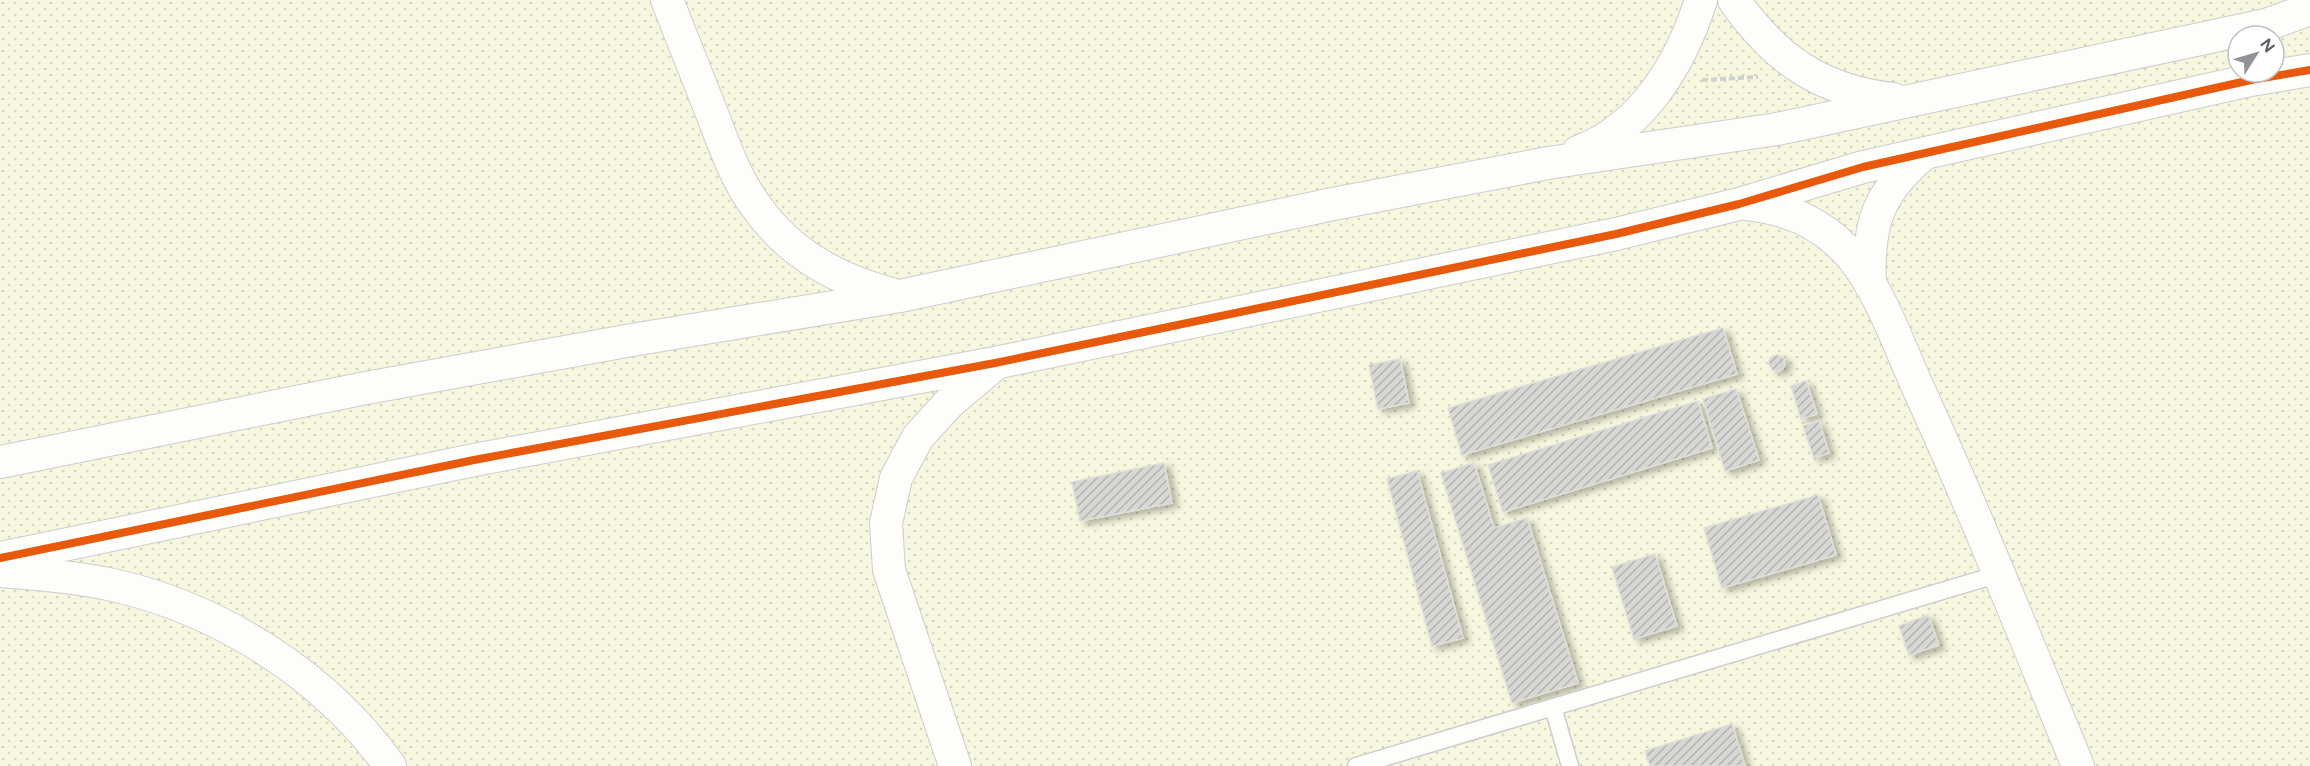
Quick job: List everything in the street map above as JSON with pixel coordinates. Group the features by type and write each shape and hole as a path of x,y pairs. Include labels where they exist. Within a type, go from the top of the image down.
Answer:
{"street":[{"path":"667,0 731,162 752,202 781,236 817,264 857,285 900,296"},
{"path":"1548,163 1585,149 1619,129 1648,102 1672,70 1691,33 1701,0"},
{"path":"1734,0 1754,28 1786,58 1824,82 1865,96 1909,100"},
{"path":"0,462 366,388 633,340 900,296 1333,204 1548,163 1777,129 2266,25 2310,9"},
{"path":"0,558 474,459 995,363 1616,234 1739,204 1863,167 1926,152 2261,78 2310,70"},
{"path":"1870,284 1869,253 1874,223 1886,196 1903,172 1926,152"},
{"path":"1739,204 1771,206 1802,216 1829,234 1852,256 1870,284 1935,424 2078,766"},
{"path":"955,766 889,570 886,523 896,478 918,436 949,403 995,363"},
{"path":"0,571 51,575 114,585 175,604 233,631 286,664 336,704 390,766"}],"lane":[{"path":"1356,766 1999,574"},
{"path":"1553,707 1570,766"}],"path":[{"path":"1672,70 1698,80 1772,76 1786,58"}],"sand":[{"path":"0,0 2310,0 2310,766 0,766"}],"building":[{"path":"1723,328 1737,374 1462,455 1448,408"},
{"path":"1777,355 1783,357 1785,363 1783,369 1777,371 1771,369 1769,363 1771,357"},
{"path":"1400,359 1409,403 1378,409 1369,365"},
{"path":"1806,381 1817,414 1801,419 1791,386"},
{"path":"1736,389 1759,460 1725,471 1703,399"},
{"path":"1698,401 1712,448 1503,512 1488,465"},
{"path":"1819,421 1829,453 1814,458 1803,426"},
{"path":"1164,463 1172,503 1080,521 1072,482"},
{"path":"1474,463 1494,528 1527,518 1578,683 1512,703 1441,473"},
{"path":"1417,471 1463,638 1432,646 1387,479"},
{"path":"1818,495 1836,555 1722,588 1704,528"},
{"path":"1655,554 1677,626 1634,639 1612,567"},
{"path":"1928,615 1939,645 1909,655 1899,626"},
{"path":"1732,724 1745,766 1650,766 1645,751"}],"cycle path":[{"path":"0,558 474,460 995,363 1616,234 1739,204 1863,167 2251,80 2310,70"}]}
